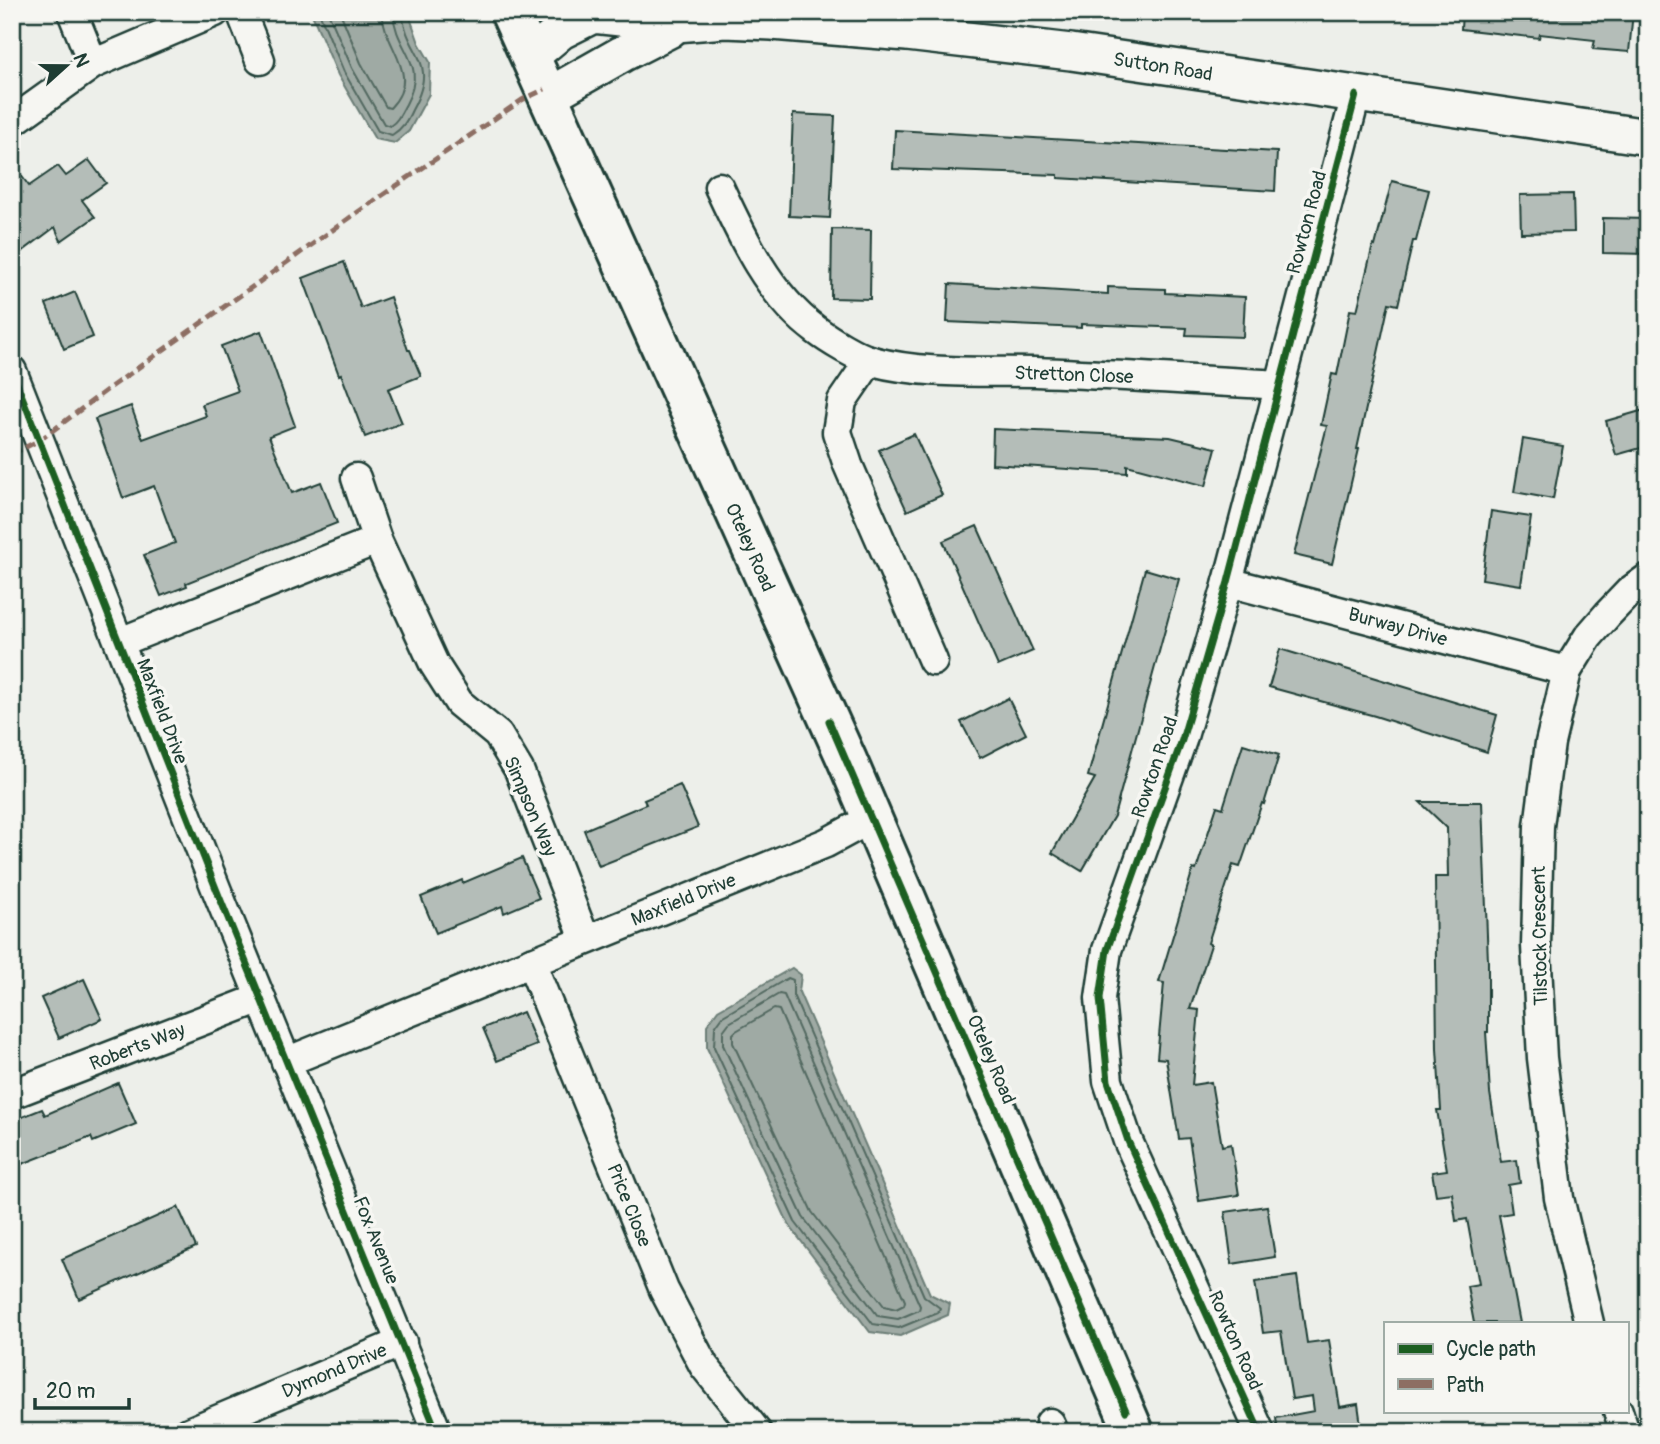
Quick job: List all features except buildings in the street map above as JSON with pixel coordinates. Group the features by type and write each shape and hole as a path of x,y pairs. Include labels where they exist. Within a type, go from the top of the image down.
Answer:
{"main road":[{"name":"Oteley Road","path":"510,12 872,818 1134,1432"}],"street":[{"path":"72,12 93,64"},
{"path":"12,122 93,64 215,12"},
{"path":"241,12 260,60"},
{"name":"Sutton Road","path":"530,57 561,31 591,14 676,24 724,20 910,22 1072,52 1648,138"},
{"name":"Sutton Road","path":"548,96 676,24"},
{"name":"Rowton Road","path":"1260,1432 1128,1141 1108,1081 1100,998 1107,950 1182,740 1228,582 1356,95"},
{"name":"Stretton Close","path":"719,187 766,278 790,306 817,331 870,360 922,369 1125,375 1280,385"},
{"path":"870,360 842,401 838,432 848,464 933,661"},
{"name":"Maxfield Drive","path":"12,371 286,1062 826,842 872,818"},
{"name":"Simpson Way","path":"356,478 377,540 434,664 458,703 498,735 519,770 585,939"},
{"path":"120,642 377,540"},
{"name":"Tilstock Crescent","path":"1589,1322 1559,1198 1542,1058 1536,946 1539,826 1550,743 1567,671 1588,637 1608,614 1648,578"},
{"name":"Burway Drive","path":"1228,582 1567,671"},
{"name":"Price Close","path":"531,962 664,1290 704,1366 757,1432"},
{"name":"Roberts Way","path":"12,1094 261,998"},
{"name":"Fox Avenue","path":"286,1062 437,1432"},
{"name":"Dymond Drive","path":"190,1432 402,1342"},
{"path":"1618,1412 1625,1432"}],"water":[{"path":"311,12 408,12 419,43 430,62 429,94 409,131 395,143 375,139 338,75"},
{"path":"792,968 801,975 799,992 930,1294 950,1304 948,1315 900,1336 870,1332 789,1225 707,1048 707,1025 718,1010"}],"marked path":[{"path":"12,454 40,440 358,212 522,100 545,89"}],"cycle path":[{"path":"1260,1432 1128,1141 1108,1081 1100,998 1107,950 1182,740 1228,582 1356,95"},
{"path":"12,371 217,891 437,1432"},
{"path":"829,721 1126,1411"}]}
